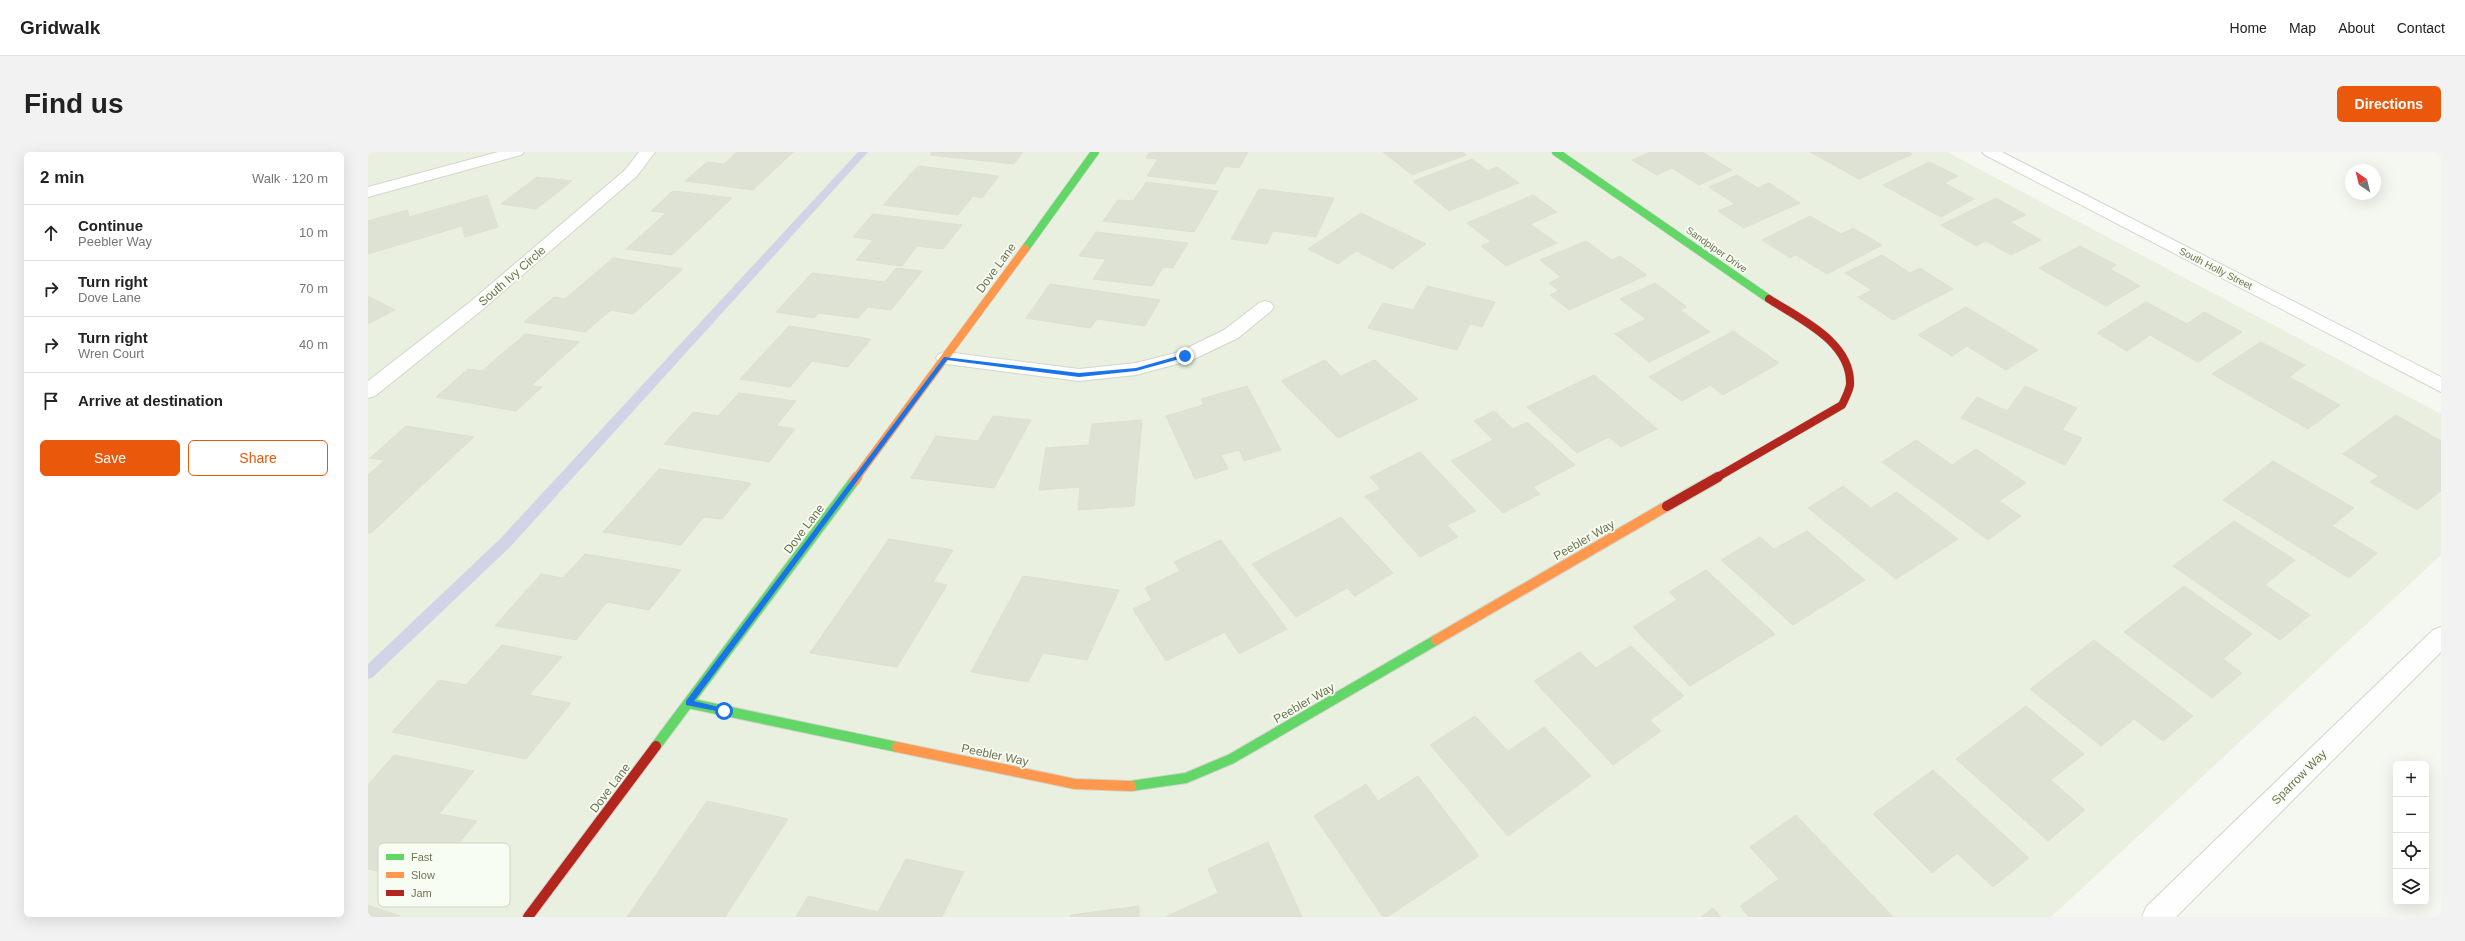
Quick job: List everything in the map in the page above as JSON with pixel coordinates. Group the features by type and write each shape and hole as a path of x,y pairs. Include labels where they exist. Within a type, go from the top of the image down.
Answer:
{"street":[{"path":"368,192 516,152"},
{"name":"South Ivy Circle","path":"368,391 476,306 631,173 647,152"},
{"name":"Dove Lane","path":"528,917 946,358 1095,152"},
{"name":"Sandpiper Drive","path":"1556,152 1832,342 1844,354 1851,368 1852,375"},
{"name":"South Holly Street","path":"1990,152 2441,385"},
{"path":"946,358 1079,375 1136,369 1185,356 1231,334 1265,307"},
{"name":"Peebler Way","path":"688,703 1075,784 1113,787 1148,784 1186,778 1231,759 1842,405 1848,397 1852,375"},
{"name":"Sparrow Way","path":"2156,917 2441,636"}],"shaded area":[{"path":"368,152 1947,152 2441,414 2441,555 2051,917 368,917"}],"building":[{"path":"737,152 793,152 753,190 685,181 707,162 724,164"},
{"path":"932,152 1023,152 1014,164 930,155"},
{"path":"1150,152 1248,152 1239,168 1225,166 1215,184 1147,176 1158,159 1146,158"},
{"path":"1383,152 1462,152 1466,155 1412,175"},
{"path":"1651,152 1702,152 1732,170 1699,185 1672,168 1657,175 1632,160"},
{"path":"1810,152 1909,152 1912,154 1859,179"},
{"path":"1472,159 1488,171 1497,167 1519,183 1449,211 1413,181"},
{"path":"1929,162 1958,176 1944,183 1974,199 1941,217 1883,185"},
{"path":"918,166 999,176 982,198 973,196 958,215 883,205"},
{"path":"1737,175 1758,188 1769,183 1800,203 1744,228 1718,211 1735,204 1709,187"},
{"path":"537,177 572,181 536,209 501,204"},
{"path":"1146,182 1218,191 1194,232 1103,221 1118,200 1133,201"},
{"path":"1259,189 1334,198 1316,237 1273,231 1267,244 1231,239"},
{"path":"673,191 732,198 672,255 626,249 666,213 651,211"},
{"path":"487,195 498,227 465,237 462,226 368,254 368,221 407,210 409,217"},
{"path":"1533,195 1557,212 1530,224 1557,243 1506,266 1481,246 1491,242 1467,223"},
{"path":"1996,198 2026,215 2010,222 2041,240 2011,255 1986,241 1976,246 1941,225"},
{"path":"1361,213 1426,244 1392,269 1356,251 1338,264 1308,249"},
{"path":"873,214 962,225 943,249 917,246 902,266 856,260 873,240 853,237"},
{"path":"1810,216 1841,234 1853,228 1882,245 1827,274 1796,255 1790,258 1762,240"},
{"path":"1096,232 1188,243 1173,268 1163,267 1152,286 1093,279 1106,259 1079,256"},
{"path":"1586,241 1612,260 1620,256 1647,275 1569,310 1550,295 1559,291 1549,283 1561,277 1540,260"},
{"path":"2080,246 2116,265 2110,269 2140,286 2106,306 2039,268"},
{"path":"1882,255 1910,273 1920,268 1953,289 1893,320 1858,297 1872,290 1845,273"},
{"path":"613,258 683,269 633,314 611,310 585,332 524,322 554,297 565,299"},
{"path":"896,268 922,271 891,310 868,307 858,318 818,313 814,318 776,312 812,273 885,282"},
{"path":"1655,283 1687,307 1680,310 1710,332 1649,362 1615,334 1646,319 1620,299"},
{"path":"1050,284 1160,300 1145,326 1097,319 1090,328 1026,318"},
{"path":"1427,286 1495,302 1482,327 1470,324 1457,350 1368,328 1383,303 1413,310"},
{"path":"368,296 395,310 368,324"},
{"path":"2146,302 2187,324 2204,312 2242,332 2198,362 2150,335 2127,351 2097,333"},
{"path":"1966,307 2038,350 2006,370 1967,346 1952,356 1918,335"},
{"path":"789,326 871,339 848,367 812,361 790,387 740,379"},
{"path":"1733,331 1779,363 1723,395 1710,385 1682,401 1649,377"},
{"path":"525,334 579,342 531,386 542,387 516,411 436,397 468,369 482,371"},
{"path":"2261,342 2305,365 2289,377 2340,405 2308,429 2212,374"},
{"path":"1325,360 1341,376 1375,360 1418,399 1338,438 1281,381"},
{"path":"1594,375 1657,429 1621,447 1609,437 1577,453 1527,407"},
{"path":"1247,386 1281,450 1244,461 1239,450 1221,455 1228,469 1195,479 1166,416 1204,405 1201,399"},
{"path":"2025,386 2077,408 2062,430 2082,438 2065,465 1961,418 1977,397 2007,411"},
{"path":"739,393 796,401 776,426 795,429 769,462 664,444 693,412 718,416"},
{"path":"1494,411 1513,429 1527,422 1575,465 1533,487 1540,494 1503,513 1451,461 1493,440 1474,421"},
{"path":"2396,415 2441,441 2441,491 2417,510 2370,482 2379,476 2343,454"},
{"path":"993,416 1031,420 994,488 911,478 936,436 978,441"},
{"path":"1142,420 1134,506 1078,510 1080,487 1039,490 1046,448 1089,445 1092,424"},
{"path":"406,426 474,437 371,533 368,533 368,475 385,460 370,458"},
{"path":"1916,440 1952,465 1976,449 2026,483 1999,501 2021,516 1988,540 1882,462"},
{"path":"1420,452 1476,511 1447,525 1458,537 1420,557 1365,496 1381,489 1370,477"},
{"path":"2273,461 2354,508 2332,526 2377,553 2349,578 2223,500"},
{"path":"659,469 751,483 722,519 704,517 681,545 603,532"},
{"path":"1843,486 1871,508 1897,492 1958,539 1896,579 1808,508"},
{"path":"1341,517 1393,573 1355,596 1347,588 1296,617 1252,564"},
{"path":"2234,521 2295,560 2265,585 2310,615 2280,640 2173,566"},
{"path":"1807,531 1865,580 1793,625 1721,560 1760,537 1774,549"},
{"path":"889,539 953,550 933,582 947,585 897,667 810,653"},
{"path":"1221,540 1287,629 1239,654 1225,632 1166,661 1133,609 1152,600 1145,588 1180,571 1174,562"},
{"path":"585,554 681,570 649,610 607,602 576,640 495,626 541,574 563,578"},
{"path":"1706,570 1775,634 1690,686 1633,627 1677,600 1669,592"},
{"path":"1023,576 1119,590 1087,660 1043,653 1028,682 971,672"},
{"path":"2184,586 2252,634 2223,659 2242,673 2212,698 2124,632"},
{"path":"2094,640 2193,716 2163,741 2134,719 2101,746 2030,689"},
{"path":"502,645 562,657 529,695 571,703 526,759 392,732 439,680 466,685"},
{"path":"1631,646 1684,696 1650,720 1661,731 1613,765 1534,681 1580,652 1596,668"},
{"path":"2026,706 2084,754 2051,780 2085,810 2048,841 1956,759"},
{"path":"1475,716 1508,751 1544,727 1591,776 1508,836 1430,745"},
{"path":"394,755 474,771 439,814 477,821 459,843 378,843 378,871 368,869 368,785"},
{"path":"1933,770 2029,858 1993,887 1957,853 1932,873 1873,814"},
{"path":"1418,776 1479,856 1387,917 1383,917 1314,816 1366,784 1378,801"},
{"path":"707,801 788,819 725,917 627,917"},
{"path":"1796,815 1893,917 1749,917 1740,906 1779,879 1750,847"},
{"path":"1268,842 1302,917 1165,917 1218,893 1208,869"},
{"path":"906,859 964,872 942,917 796,917 808,896 878,912"},
{"path":"368,905 400,916 368,917"},
{"path":"1139,906 1139,917 1070,917 1071,915"},
{"path":"1713,908 1721,917 1701,917"}],"waterway":[{"path":"368,673 505,543 863,152"}],"traffic: fast":[{"path":"1025,249 1095,152"},
{"path":"1556,152 1769,299"},
{"path":"656,746 854,481"},
{"path":"1131,786 1186,778 1231,759 1436,640"},
{"path":"688,703 897,747"}],"traffic: slow":[{"path":"854,481 1025,249"},
{"path":"1436,640 1667,506"},
{"path":"897,747 1075,784 1131,786"}],"traffic: jam":[{"path":"1667,506 1842,405 1850,387 1849,370 1842,355 1831,342 1816,329 1769,299"},
{"path":"528,917 656,746"}],"route":[{"path":"724,711 688,703 946,358 1079,375 1136,369 1185,356"}]}
